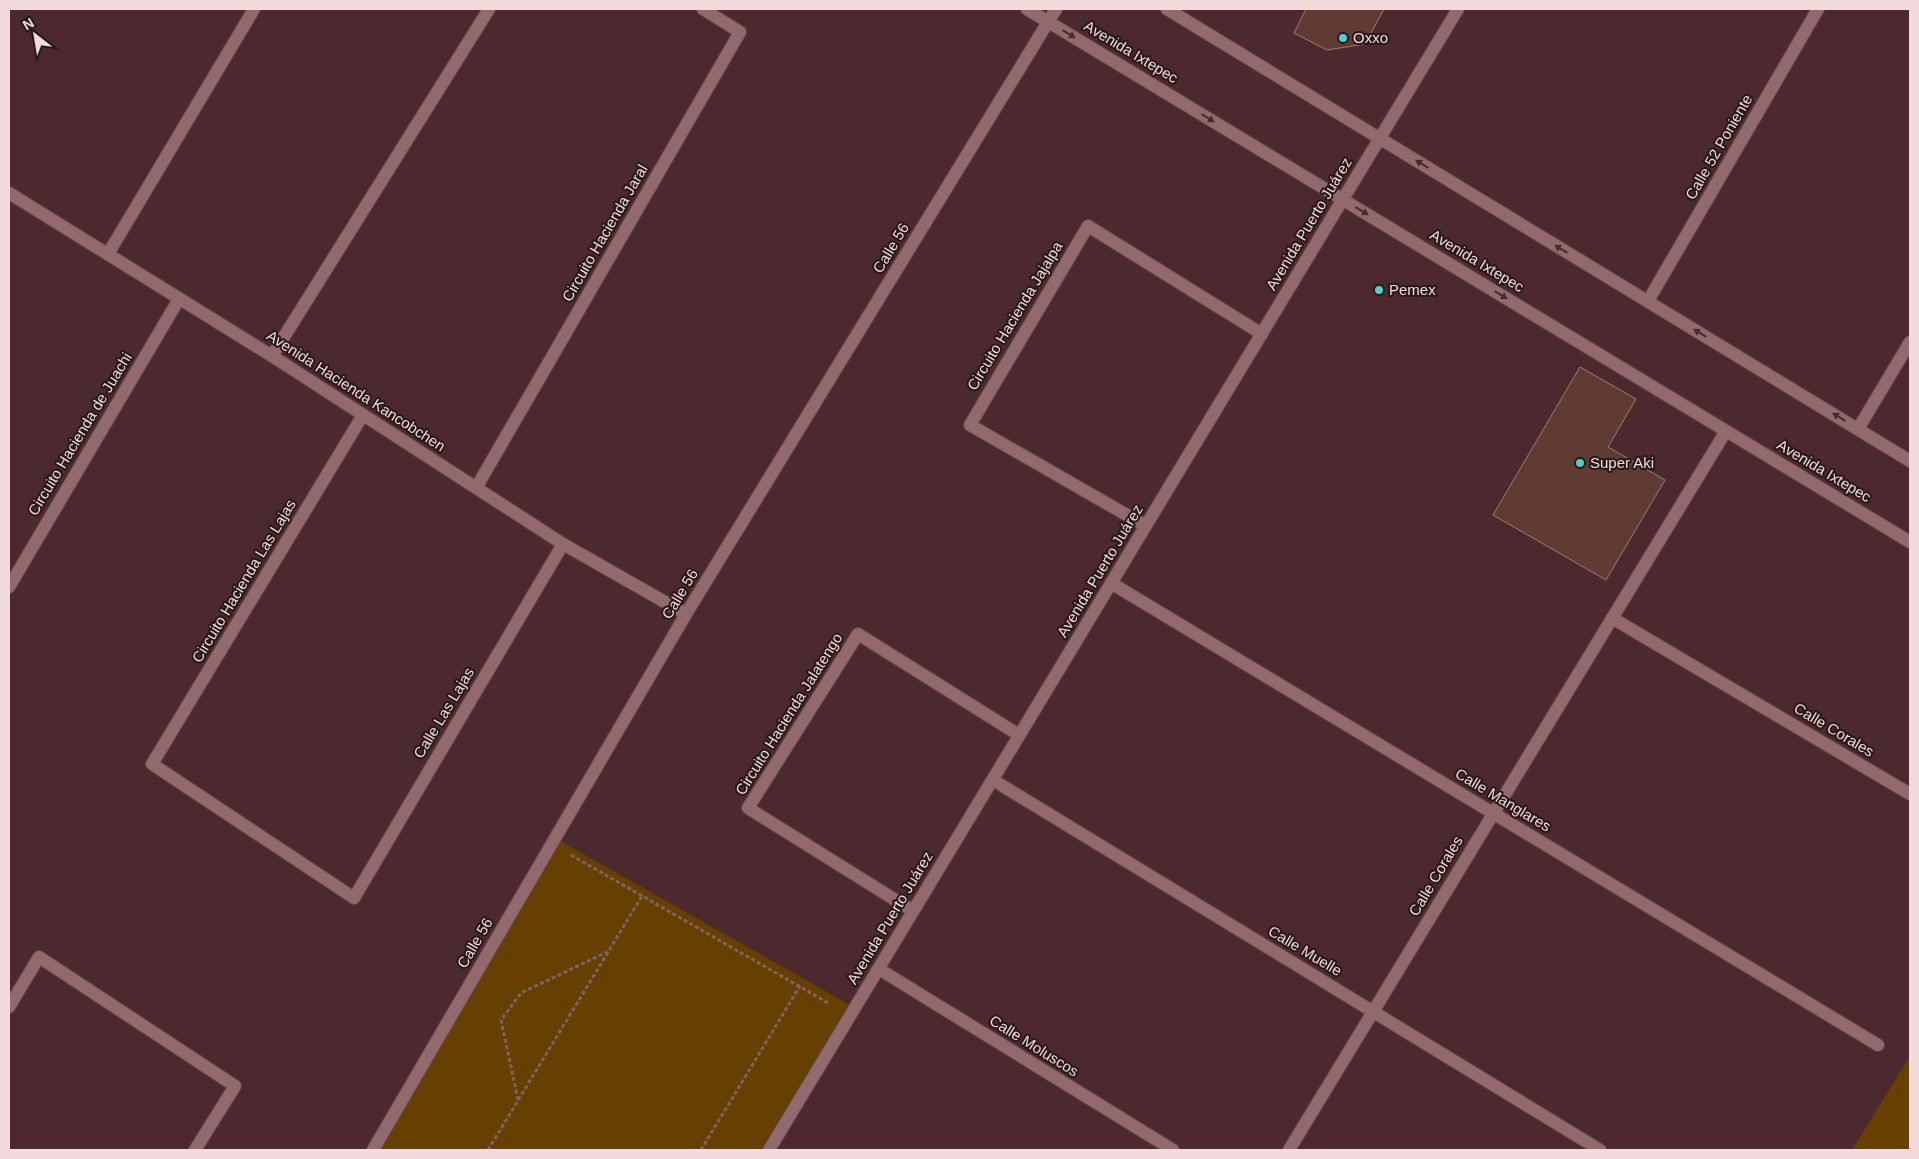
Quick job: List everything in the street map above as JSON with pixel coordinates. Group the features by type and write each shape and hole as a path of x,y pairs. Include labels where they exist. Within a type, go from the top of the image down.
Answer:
{"street":[{"path":"108,254 254,9"},
{"path":"272,356 489,9"},
{"name":"Circuito Hacienda Jaral","path":"476,488 740,32 703,9"},
{"name":"Avenida Ixtepec","path":"1027,9 1910,542"},
{"name":"Calle 56","path":"373,1150 686,614 1056,9"},
{"path":"1167,9 1910,461"},
{"name":"Avenida Puerto Juárez","path":"769,1150 1458,9"},
{"name":"Calle 52 Poniente","path":"1648,302 1818,9"},
{"name":"Avenida Hacienda Kancobchen","path":"9,193 272,356 563,544 686,614"},
{"name":"Circuito Hacienda Jajalpa","path":"1146,526 970,425 1088,226 1262,334"},
{"name":"Circuito Hacienda de Juachi","path":"9,587 180,299"},
{"path":"1858,429 1910,342"},
{"name":"Circuito Hacienda Las Lajas","path":"354,898 152,764 363,415"},
{"name":"Calle Corales","path":"1288,1150 1726,431"},
{"name":"Calle Las Lajas","path":"354,898 563,544"},
{"name":"Calle Manglares","path":"1111,583 1878,1045"},
{"name":"Calle Corales","path":"1612,618 1910,794"},
{"name":"Circuito Hacienda Jalatengo","path":"913,911 748,808 858,634 1019,735"},
{"name":"Calle Muelle","path":"992,780 1600,1150"},
{"path":"9,1008 39,958 235,1086 196,1150"},
{"name":"Calle Moluscos","path":"879,968 1173,1150"}],"path":[{"path":"551,844 850,1016"},
{"path":"488,1150 642,896"},
{"path":"519,1100 500,1020 520,993 609,951"},
{"path":"701,1150 800,986"}],"shaded area":[{"path":"555,838 855,1008 769,1150 372,1150"},
{"path":"1910,1056 1910,1150 1852,1150"}],"building":[{"path":"1306,9 1384,9 1365,44 1327,50 1294,33"},
{"name":"Super Aki","path":"1580,367 1636,399 1608,447 1665,480 1606,580 1493,515"}],"place":[{"name":"Oxxo","path":"1343,38"},
{"name":"Pemex","path":"1379,290"},
{"name":"Super Aki","path":"1580,463"}]}
